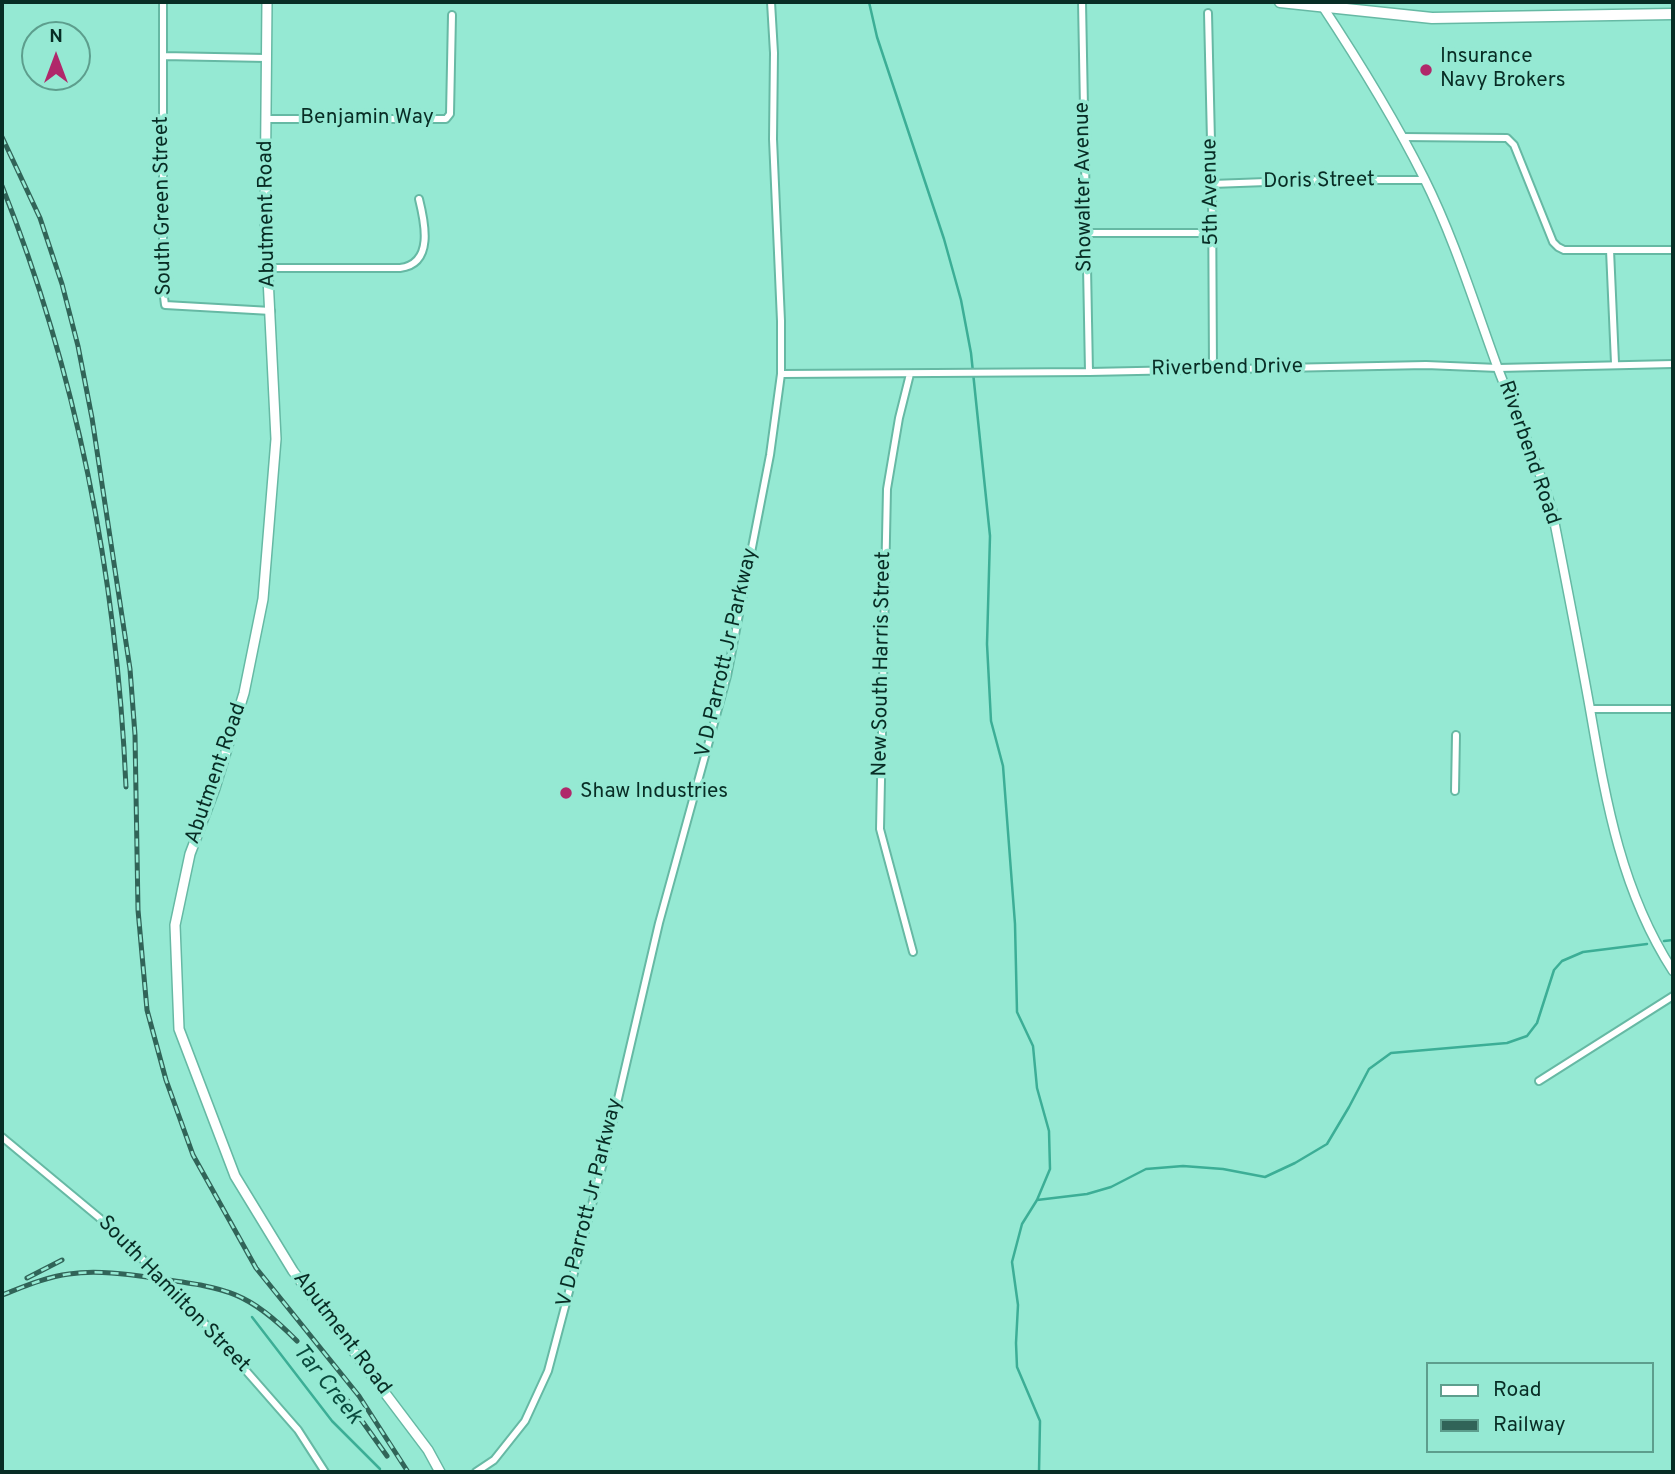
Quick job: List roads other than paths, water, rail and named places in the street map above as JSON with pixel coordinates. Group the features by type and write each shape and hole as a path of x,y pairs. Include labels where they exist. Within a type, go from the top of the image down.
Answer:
{"main road":[{"name":"Abutment Road","path":"267,2 265,218 276,439 263,599 244,694 215,788 190,854 175,925 179,1029 234,1176 293,1270 428,1450 440,1472"},
{"path":"1280,2 1432,18 1673,14"}],"street":[{"name":"South Green Street","path":"163,2 164,305 271,311"},
{"name":"V D Parrott Jr Parkway","path":"476,1472 494,1460 526,1421 548,1371 604,1159 659,923 727,676 770,455 781,374 771,2"},
{"name":"Showalter Avenue","path":"1082,2 1089,372"},
{"name":"Riverbend Road","path":"1322,5 1425,180 1460,261 1498,368 1538,467 1552,510 1603,789 1621,860 1645,922 1673,971"},
{"name":"5th Avenue","path":"1208,13 1213,370"},
{"name":"Benjamin Way","path":"266,119 446,119 450,114 452,15"},
{"path":"163,56 267,58"},
{"path":"1402,137 1507,138 1514,145 1553,242 1564,250 1673,250"},
{"name":"Doris Street","path":"1212,184 1425,180"},
{"path":"267,268 400,268 412,265 422,256 424,250 424,217 419,199"},
{"path":"1086,233 1213,233"},
{"path":"1610,250 1615,363"},
{"name":"Riverbend Drive","path":"781,374 1673,364"},
{"name":"New South Harris Street","path":"910,374 899,418 887,489 880,829 913,951"},
{"path":"1590,709 1673,709"},
{"path":"1455,791 1456,735"},
{"path":"1539,1081 1673,996"},
{"name":"South Hamilton Street","path":"2,1137 114,1230 181,1298 298,1430 326,1472"}],"waterway":[{"path":"869,2 877,37 944,239 961,300 971,353 990,536 987,644 991,721 1003,766 1015,924 1017,1012 1033,1046 1037,1088 1049,1131 1050,1169 1037,1200 1022,1224 1012,1262 1018,1305 1017,1367 1040,1421 1039,1472"},
{"path":"1664,941 1673,940"},
{"path":"1037,1200 1087,1194 1111,1187 1146,1169 1183,1166 1223,1169 1265,1177 1327,1144 1369,1069 1391,1053 1507,1043 1527,1036 1537,1023 1554,970 1562,961 1583,952 1647,944"},
{"name":"Tar Creek","path":"252,1317 332,1421 380,1469"}],"railway":[{"path":"2,137 40,218 62,284 92,418 130,669 135,735 138,910 147,1010 166,1080 193,1155 256,1268 359,1396 408,1472"},
{"path":"2,186 29,258 52,332 89,481 114,633 126,787"},
{"path":"27,1278 62,1260"},
{"path":"2,1295 60,1275 79,1273 101,1272 178,1281 217,1289 248,1301 297,1341"},
{"path":"332,1379 387,1456"}],"place":[{"name":"Insurance Navy Brokers","path":"1426,70"},
{"name":"Shaw Industries","path":"566,793"}]}
